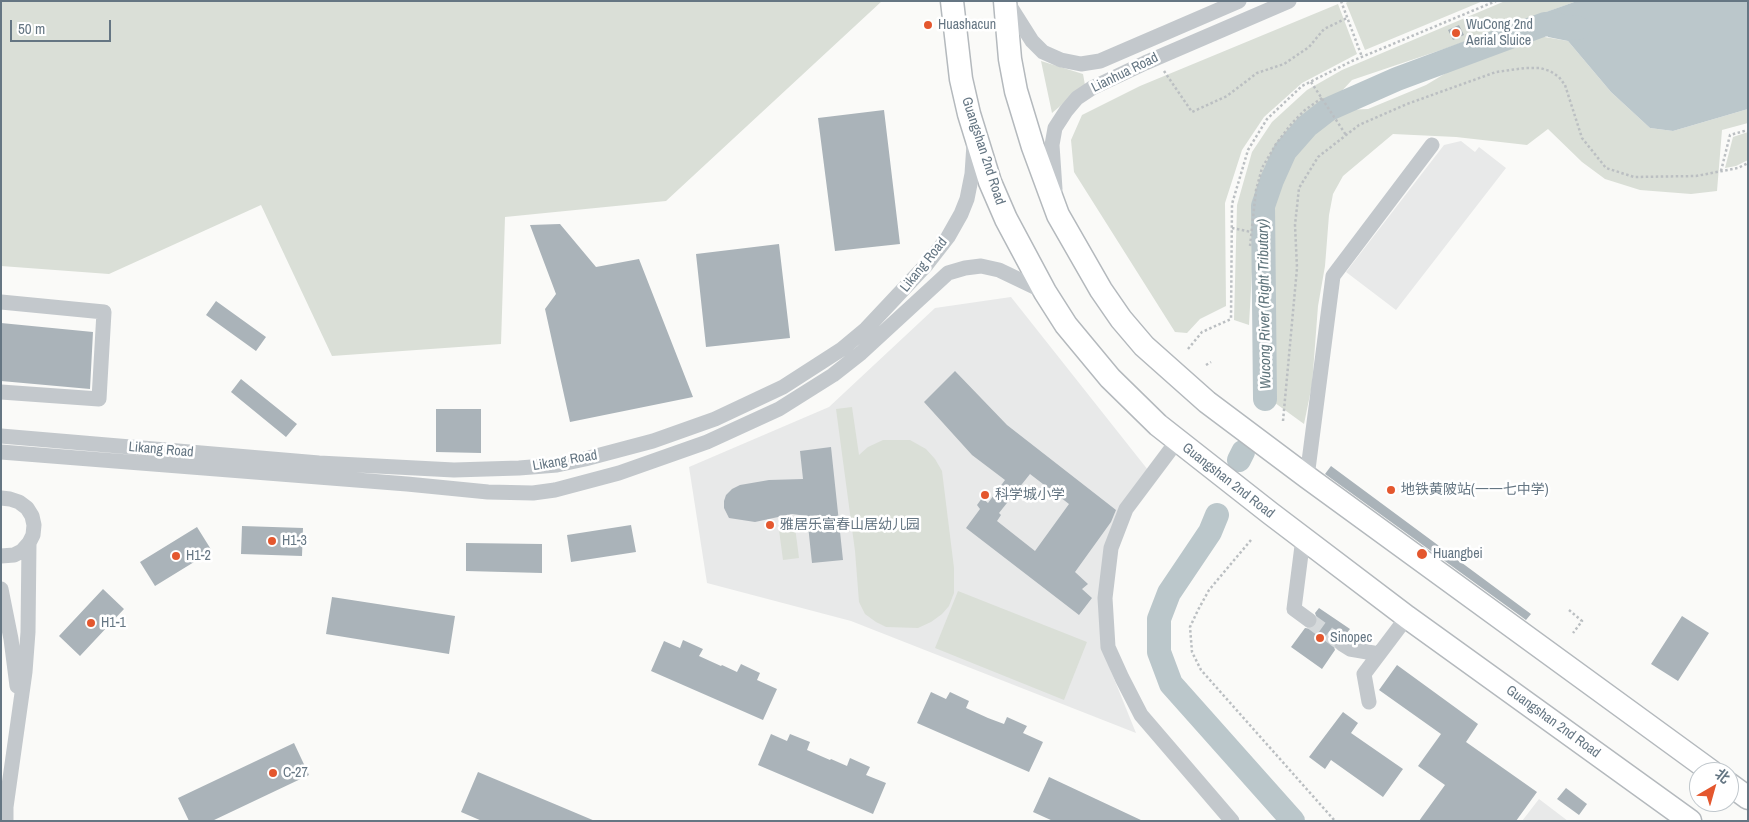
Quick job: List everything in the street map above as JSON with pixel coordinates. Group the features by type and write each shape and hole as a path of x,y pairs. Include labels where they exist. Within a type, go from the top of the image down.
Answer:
{"highway":[{"path":"1006,1 1010,59 1016,90 1033,147 1058,215 1101,290 1121,319 1144,346 1207,402 1287,463 1698,762"},
{"name":"Guangshan 2nd Road","path":"951,2 961,79 974,133 990,182 1006,219 1045,292 1066,324 1110,378 1133,403 1185,447 1270,513 1407,617 1690,821"}],"street":[{"name":"Lianhua Road","path":"1006,1 1032,41 1044,52 1061,60 1081,64 1100,61 1239,1"},
{"name":"Lianhua Road","path":"1058,215 1052,145 1055,128 1077,98 1092,88 1145,63 1289,1"},
{"name":"Likang Road","path":"1,436 319,463 454,470 556,465 585,460 653,441 715,419 767,395 842,349 866,329 927,264 948,237 961,214 967,199 972,174 974,133"},
{"path":"1306,477 1333,276 1432,145"},
{"name":"Likang Road","path":"1,452 488,492 533,493 555,490 619,473 706,442 779,409 833,375 862,353 948,273 981,266 999,270 1045,292"},
{"path":"1,302 104,312 99,399 1,392"},
{"path":"1185,447 1126,508 1111,548 1105,598 1108,647 1142,715 1232,821"},
{"path":"1,498 19,502 32,516 34,525 33,535 29,544 22,551 14,555 1,556"},
{"path":"1303,538 1294,609 1309,620"},
{"path":"6,821 6,807 25,672 28,632 29,544"},
{"path":"1,589 20,701"},
{"path":"1369,702 1364,674 1407,617"},
{"path":"1342,644 1350,649 1379,654"}],"path":[{"path":"1341,1 1362,57"},
{"path":"1188,349 1202,332 1231,319 1232,204 1248,150 1267,119 1302,86 1362,57 1496,1"},
{"path":"1164,70 1192,112 1227,96 1257,74 1284,64 1309,47 1324,29 1347,18"},
{"path":"1283,421 1296,268 1295,225 1299,188 1318,157 1359,125 1407,104 1496,72 1540,68 1558,76 1565,86 1582,138 1606,168 1634,178 1696,176 1738,168 1748,163"},
{"path":"1311,82 1346,135"},
{"path":"1250,246 1256,190 1262,168 1276,144 1292,123 1305,110 1322,98"},
{"path":"1721,171 1730,135 1748,130"},
{"path":"1232,228 1251,232"},
{"path":"1206,365 1211,362"},
{"path":"1251,540 1209,590 1198,610 1190,627 1192,652 1201,670 1335,821"},
{"path":"1569,610 1582,621 1573,633"}],"shaded area":[{"path":"1,1 882,1 666,201 505,217 501,344 332,356 261,205 109,274 1,266"},
{"path":"1348,1 1483,1 1365,50 1346,3"},
{"path":"1505,1 1577,1 1352,80 1339,94 1298,126 1276,151 1261,187 1254,236 1249,325 1234,320 1237,205 1252,152 1272,122 1307,90 1342,70"},
{"path":"1577,1 1748,1 1748,109 1673,131 1650,128 1611,92 1568,41 1548,37 1546,12"},
{"path":"1338,4 1357,54 1302,83 1264,117 1242,150 1225,203 1226,306 1200,319 1187,333 1175,332 1074,172 1071,140 1082,115 1140,86"},
{"path":"1539,36 1568,41 1611,92 1650,128 1673,131 1748,109 1748,123 1722,130 1717,191 1691,194 1640,190 1605,179 1582,162 1548,129 1527,145 1456,137 1393,134 1343,176 1333,194 1329,215 1325,266 1318,306 1312,385 1304,424 1271,400 1269,319 1272,199 1290,155 1313,129 1328,119 1347,110 1368,109 1426,85 1446,73 1478,59"},
{"path":"1041,61 1083,74 1085,85 1052,113"},
{"path":"1748,132 1748,160 1736,166 1725,168 1733,137"},
{"path":"1461,141 1475,152 1479,147 1506,168 1396,310 1346,272 1444,145"},
{"name":"科学城小学","path":"1011,297 1148,470 1116,519 1102,649 1136,733 851,621 707,583 689,467 829,407 935,308"},
{"path":"852,407 859,455 868,447 883,440 910,440 926,449 942,471 954,568 954,593 949,606 942,614 918,628 886,627 865,614 859,602 855,551 836,409"},
{"path":"795,527 799,558 783,560 779,530"},
{"path":"958,591 1087,642 1064,700 935,648"},
{"path":"1539,799 1568,821 1522,821"}],"building":[{"name":"WuCong 2nd Aerial Sluice","path":"1459,25 1464,35 1453,40 1448,30"},
{"path":"884,110 900,244 835,251 818,118"},
{"path":"560,224 596,267 639,259 693,397 570,422 545,309 556,294 530,225"},
{"path":"779,244 790,338 706,347 696,254"},
{"path":"216,301 266,337 256,351 206,315"},
{"path":"1,323 93,332 90,389 1,381"},
{"path":"955,371 1007,425 1116,510 1111,522 1075,572 1088,584 1082,589 1092,598 1079,615 966,528 980,509 977,505 982,498 988,503 1005,480 972,455 924,402","holes":["1030,474 1069,504 1035,551 997,521 1001,515 999,513"]},
{"path":"241,379 297,424 286,437 231,392"},
{"path":"436,409 481,409 481,453 436,452"},
{"path":"831,447 843,560 812,563 807,516 792,514 755,522 729,518 724,508 724,501 726,495 732,489 740,485 769,480 803,479 800,451"},
{"path":"1331,466 1531,614 1526,620 1325,474"},
{"path":"631,525 636,552 571,562 567,535"},
{"name":"H1-3","path":"242,526 303,528 302,556 241,554"},
{"name":"H1-2","path":"197,527 212,551 155,586 140,562"},
{"path":"466,543 542,544 542,573 466,571"},
{"name":"H1-1","path":"103,589 124,609 80,656 59,636"},
{"path":"332,597 455,616 449,654 326,634"},
{"name":"Sinopec","path":"1319,608 1350,629 1345,635 1334,639 1335,650 1322,669 1291,647 1305,628 1312,629 1317,625 1318,621 1315,613"},
{"path":"1682,616 1709,633 1678,681 1651,664"},
{"path":"683,640 703,649 699,656 737,672 741,664 760,673 757,680 777,689 763,720 651,671 664,641 680,648"},
{"path":"1397,665 1478,724 1466,742 1537,792 1516,821 1419,821 1445,785 1418,766 1441,734 1379,690"},
{"path":"931,692 946,699 950,692 969,701 966,708 988,718 1004,724 1007,717 1027,726 1023,733 1043,742 1029,772 917,723"},
{"path":"1343,712 1358,723 1351,733 1403,769 1383,797 1331,760 1325,769 1309,757"},
{"path":"771,734 787,741 790,734 810,742 807,750 847,766 850,758 870,767 866,775 886,783 873,814 758,765"},
{"path":"294,743 309,775 212,821 189,821 178,798"},
{"path":"478,772 595,821 482,821 461,812"},
{"path":"1049,777 1143,821 1053,821 1033,812"},
{"path":"1566,788 1587,804 1579,815 1557,799"}],"waterway":[{"name":"Wucong River (Right Tributary)","path":"1265,399 1263,206 1285,151 1307,126 1329,109 1397,79 1545,24 1578,28"},
{"name":"Wucong River (Right Tributary)","path":"1239,460 1243,452"},
{"name":"Wucong River (Right Tributary)","path":"1217,515 1210,532 1169,593 1159,619 1159,652 1171,684 1293,821"}],"tunnel":[{"path":"1309,620 1342,644"}],"place":[{"name":"Huashacun","path":"928,25"},
{"name":"WuCong 2nd Aerial Sluice","path":"1456,33"},
{"name":"地铁黄陂站(一一七中学)","path":"1391,490"},
{"name":"科学城小学","path":"985,495"},
{"name":"雅居乐富春山居幼儿园","path":"770,525"},
{"name":"H1-3","path":"272,541"},
{"name":"Huangbei","path":"1422,554"},
{"name":"H1-2","path":"176,556"},
{"name":"H1-1","path":"91,623"},
{"name":"Sinopec","path":"1320,638"},
{"name":"C-27","path":"273,773"}]}
